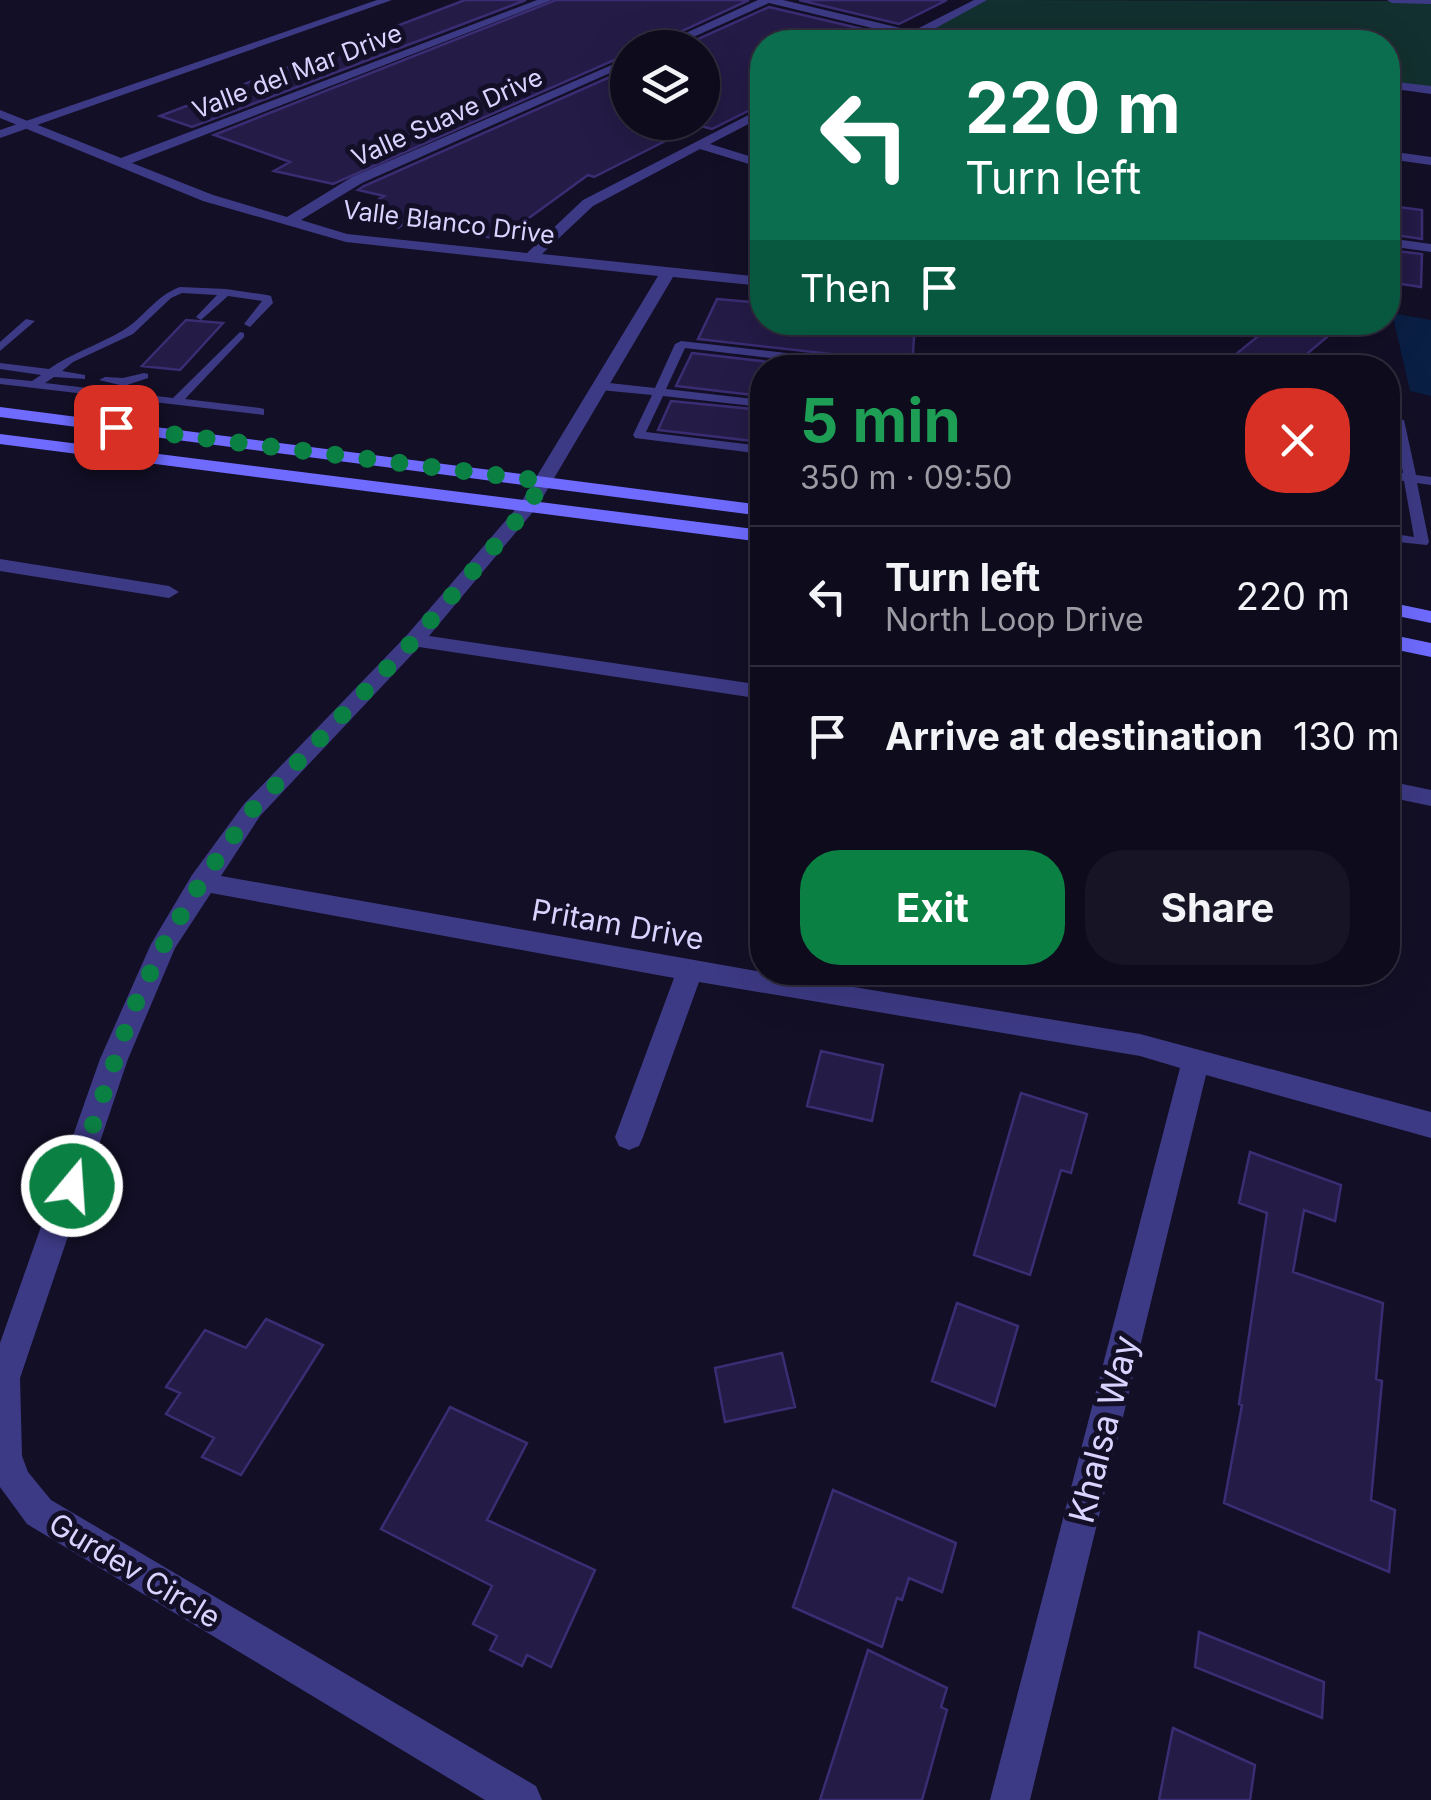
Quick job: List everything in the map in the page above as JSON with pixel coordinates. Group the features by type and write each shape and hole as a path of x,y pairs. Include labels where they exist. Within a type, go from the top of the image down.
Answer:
{"main road":[{"path":"0,412 750,509"},
{"path":"0,439 750,535"},
{"path":"1400,611 1431,617"},
{"path":"1400,644 1431,650"}],"street":[{"path":"0,134 387,0"},
{"name":"Valle del Mar Drive","path":"120,162 547,0"},
{"path":"699,30 768,0 890,30"},
{"path":"925,30 982,0"},
{"path":"1392,0 1431,1"},
{"name":"Valle Suave Drive","path":"290,222 358,180 610,69"},
{"path":"1400,87 1431,90"},
{"name":"Valle Blanco Drive","path":"0,114 208,198 346,238 750,281"},
{"path":"532,256 588,203 750,119"},
{"path":"700,146 750,161"},
{"path":"1400,156 1431,161"},
{"path":"1400,244 1431,248"},
{"name":"Gurdev Circle","path":"522,1800 39,1512 16,1484 4,1456 4,1378 126,1027 164,944 201,882 252,810 414,640 528,507 668,272"},
{"path":"0,565 169,592"},
{"path":"414,640 750,690"},
{"path":"1400,792 1431,798"},
{"name":"Pritam Drive","path":"201,882 750,980"},
{"path":"628,1137 690,970"},
{"name":"Pritam Drive","path":"781,985 1140,1044 1431,1126"},
{"name":"Khalsa Way","path":"1010,1800 1196,1058"}],"lane":[{"path":"34,385 129,332 167,296 180,290 267,298 268,304 250,324"},
{"path":"201,317 226,292"},
{"path":"0,348 30,321"},
{"path":"176,402 240,335"},
{"path":"750,449 639,435 681,344 776,355"},
{"path":"0,366 81,377"},
{"path":"104,380 124,382 144,376"},
{"path":"0,381 260,412"},
{"path":"600,386 750,403"},
{"path":"1400,423 1422,542 1400,539"},
{"path":"1400,477 1431,480"}],"green space":[{"path":"982,0 1431,1 1431,90 1400,86 1400,30 924,30"}],"water":[{"path":"1400,314 1431,320 1431,396 1410,391 1397,335"}],"building":[{"path":"465,0 526,0 192,127 160,116"},
{"path":"556,0 749,0 684,30 610,30 610,62 333,184 274,171 290,162 214,135"},
{"path":"799,0 947,0 899,24"},
{"path":"769,7 866,30 750,30 750,110 720,125 718,30"},
{"path":"610,77 610,140 667,140 594,177 588,175 500,239 356,220 363,215 355,213 384,196 358,190"},
{"path":"1400,207 1422,210 1422,239 1400,236"},
{"path":"1400,251 1422,254 1421,287 1400,284"},
{"path":"717,299 750,302 750,335 914,335 913,355 840,355 698,339"},
{"path":"186,320 223,323 180,370 142,366"},
{"path":"1259,335 1327,337 1306,355 1235,355"},
{"path":"692,353 750,360 750,395 676,386"},
{"path":"671,401 750,409 750,441 658,430"},
{"path":"821,1051 883,1065 872,1121 807,1106"},
{"path":"1021,1093 1087,1114 1071,1173 1061,1170 1030,1275 974,1255"},
{"path":"1250,1152 1341,1185 1335,1221 1304,1210 1293,1272 1383,1303 1376,1379 1382,1381 1371,1500 1395,1510 1389,1572 1224,1503 1242,1405 1239,1404 1267,1213 1239,1203"},
{"path":"957,1303 1018,1326 995,1406 932,1381"},
{"path":"266,1319 323,1345 241,1475 202,1457 214,1438 166,1414 180,1393 166,1387 205,1330 246,1348"},
{"path":"782,1353 795,1407 725,1422 715,1368"},
{"path":"450,1407 527,1443 487,1520 595,1570 551,1667 527,1655 522,1666 490,1650 497,1636 473,1624 492,1586 381,1529"},
{"path":"833,1490 956,1543 942,1592 909,1578 902,1600 897,1598 882,1647 793,1607"},
{"path":"1199,1632 1324,1682 1322,1718 1195,1667"},
{"path":"868,1650 947,1688 941,1707 947,1710 922,1800 820,1800"},
{"path":"1173,1728 1255,1765 1250,1800 1159,1800"}],"route":[{"path":"72,1186 132,1011 164,944 201,882 252,810 414,640 528,507 543,481 116,427"}]}
